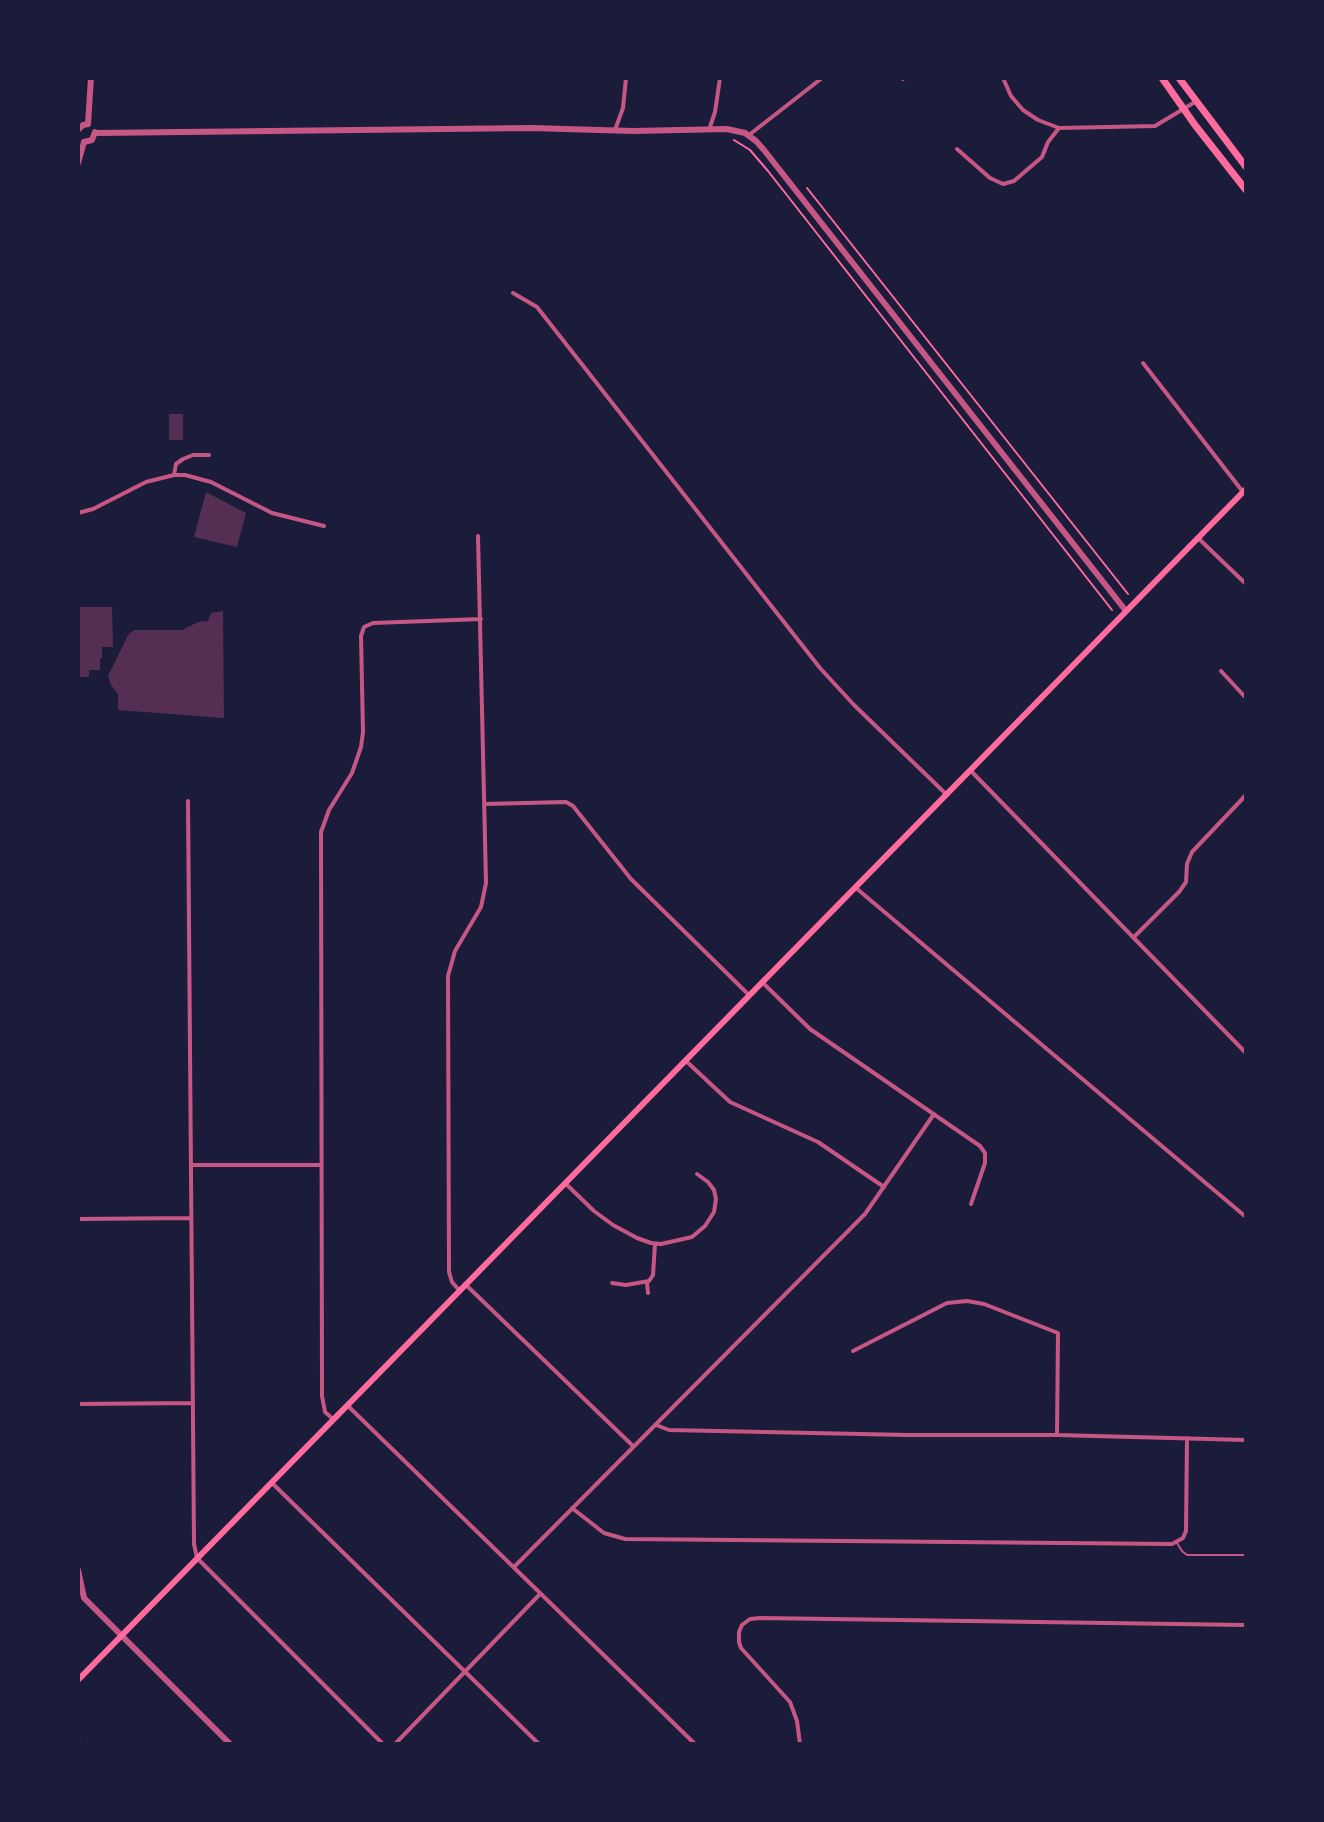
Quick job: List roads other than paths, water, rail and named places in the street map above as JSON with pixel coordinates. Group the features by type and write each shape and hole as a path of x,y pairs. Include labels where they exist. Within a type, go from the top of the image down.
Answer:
{"main road":[{"path":"1162,78 1246,190"},
{"path":"1179,78 1246,167"},
{"path":"78,1680 1244,490"}],"street":[{"path":"88,124 91,78"},
{"path":"615,130 621,114 626,78"},
{"path":"709,130 720,78"},
{"path":"749,135 822,78"},
{"path":"1003,78 1011,96 1023,110 1059,128 1155,126 1196,101"},
{"path":"88,124 96,133"},
{"path":"78,163 84,142 78,133 83,125 88,124"},
{"path":"96,133 531,128 736,130 749,135 776,165 1126,611"},
{"path":"957,149 990,178 1003,184 1014,181 1042,157 1048,142 1059,128"},
{"path":"84,142 92,140 96,133"},
{"path":"513,293 537,307 820,668 947,795"},
{"path":"1143,363 1244,490"},
{"path":"174,475 176,464 183,459 193,455 209,455"},
{"path":"78,513 93,509 146,482 174,475 203,479 272,513 324,526"},
{"path":"459,1290 449,1272 448,976 458,945 478,915 487,875 478,536"},
{"path":"1198,538 1246,584"},
{"path":"333,1419 325,1412 322,1396 320,838 326,817 347,782 361,747 361,633 364,627 373,623 481,619"},
{"path":"1221,671 1246,698"},
{"path":"971,771 1246,1053"},
{"path":"1134,937 1179,892 1186,882 1187,864 1192,852 1246,795"},
{"path":"188,801 193,1531 197,1558 383,1744"},
{"path":"485,804 566,802 573,806 631,879 749,995"},
{"path":"856,888 1246,1217"},
{"path":"762,982 814,1032 980,1146 985,1153 985,1163 971,1204"},
{"path":"686,1061 730,1102 818,1142 884,1187"},
{"path":"514,1567 865,1214 934,1114"},
{"path":"192,1165 321,1165"},
{"path":"565,1183 613,1225 655,1244 692,1237 710,1219 716,1209 716,1194 712,1186 697,1174"},
{"path":"78,1219 191,1218"},
{"path":"648,1293 647,1283 653,1275 655,1244"},
{"path":"612,1283 647,1283"},
{"path":"465,1284 633,1446"},
{"path":"853,1351 947,1303 967,1301 984,1304 1058,1333 1057,1435"},
{"path":"78,1404 193,1403"},
{"path":"346,1405 695,1744"},
{"path":"656,1425 669,1430 1246,1440"},
{"path":"572,1508 604,1533 625,1539 1168,1544 1177,1542 1185,1535 1187,1525 1187,1438"},
{"path":"272,1482 539,1744"},
{"path":"78,1570 81,1598 230,1744"},
{"path":"395,1744 540,1594"},
{"path":"800,1744 797,1721 790,1702 741,1648 739,1632 750,1619 1246,1625"}],"lane":[{"path":"1177,1542 1187,1555 1246,1555"}]}
